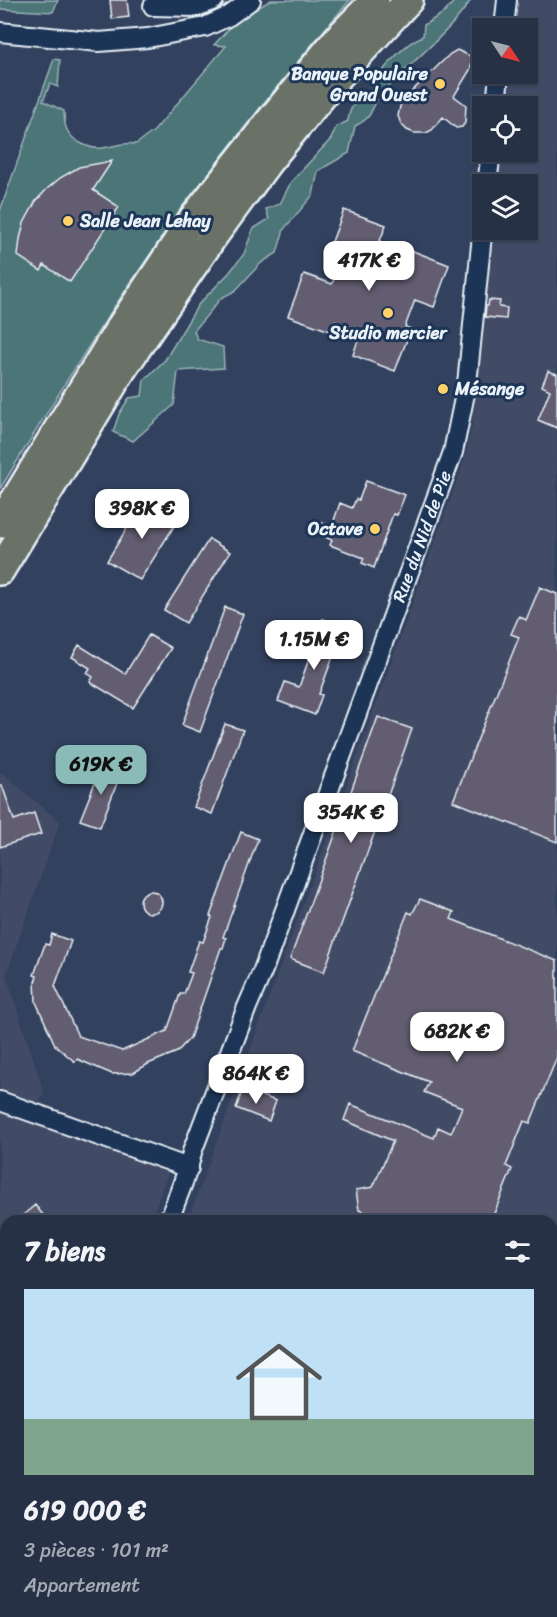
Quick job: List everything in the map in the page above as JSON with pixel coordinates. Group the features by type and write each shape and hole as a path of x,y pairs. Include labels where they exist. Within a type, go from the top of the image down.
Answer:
{"highway":[{"path":"0,524 119,329 193,218 337,39 375,0"},
{"path":"0,571 122,370 213,237 268,162 336,79 409,0"},
{"path":"0,508 33,470"}],"street":[{"path":"148,38 154,24 151,3 196,7 214,0"},
{"path":"0,32 99,42 148,38 205,27 229,16 251,0"},
{"path":"505,18 507,0"},
{"name":"Rue du Nid de Pie","path":"171,1215 189,1168 202,1156 208,1143 220,1099 263,970 453,452 466,384 481,240"},
{"path":"0,1101 189,1168 192,1183 179,1215"}],"shaded area":[{"path":"516,0 557,0 557,1215 190,1215 464,462 473,422 492,240 538,240 538,174 498,174 500,162 538,162 538,96 506,96 508,84 538,84 538,18 514,18"},
{"path":"0,771 60,822 6,975 44,1092 39,1102 166,1149 168,1173 152,1215 0,1215"}],"green space":[{"path":"0,0 58,0 53,12 0,9"},
{"path":"271,0 350,0 244,128 193,194 89,346 0,489 0,211 54,59 60,60 58,87 50,84 43,101 64,111 66,128 73,138 93,148 136,144 154,131 226,46 214,45 236,21"},
{"path":"455,0 471,0 440,37 381,95 369,116 355,126 349,153 318,171 313,195 284,229 277,253 261,263 235,291 221,298 194,331 197,339 223,347 224,368 178,371 174,405 133,441 113,432 119,414 129,398 142,396 144,380 165,360 198,305 244,254 253,229 269,219 266,209 280,204 291,182 331,139 336,127 348,121 351,108 376,84 390,62 406,47 423,36 424,25 445,12"}],"building":[{"path":"110,0 127,0 129,17 112,19"},
{"name":"Banque Populaire Grand Ouest","path":"457,50 470,56 472,62 470,70 454,96 466,105 465,123 462,127 456,128 443,117 432,130 426,133 414,133 407,130 401,124 398,116 401,102 450,54"},
{"name":"Salle Jean Lehay","path":"112,161 93,190 119,207 70,282 44,265 41,271 18,256 24,223 36,201 47,189 79,167"},
{"path":"344,210 386,225 370,267 397,277 408,249 449,265 434,307 415,300 405,327 411,329 395,371 353,355 361,331 334,321 330,331 288,316 304,274 332,284 342,257 328,252"},
{"path":"489,300 500,301 499,307 507,308 506,319 485,317"},
{"path":"548,371 557,374 557,428 538,420 550,390 542,386"},
{"path":"366,481 405,495 397,515 393,514 374,568 362,563 364,558 330,545 332,540 318,534 322,523 332,526 340,503 352,508 356,499 359,500"},
{"path":"144,500 178,520 140,580 107,561"},
{"path":"209,539 230,552 186,623 164,610"},
{"path":"540,587 557,594 557,842 453,801 519,637 511,634 519,616 526,620"},
{"path":"225,607 243,614 200,732 182,725"},
{"path":"323,619 344,627 319,694 322,695 315,715 278,701 285,682 299,687"},
{"path":"149,635 171,648 133,708 90,682 93,677 87,673 90,668 72,657 79,645 125,674"},
{"path":"378,717 412,729 324,972 290,959"},
{"path":"225,724 243,730 212,814 194,807"},
{"path":"102,765 121,773 100,827 80,820"},
{"path":"0,785 2,785 14,820 34,813 41,834 0,847"},
{"path":"241,832 258,839 223,937 226,938 223,948 221,948 190,1038 177,1052 133,1073 112,1074 77,1059 75,1062 55,1045 36,1002 37,976 34,975 45,944 49,945 52,934 71,941 55,986 78,1036 122,1051 167,1031 180,994 184,994 192,973 188,972 199,941 203,942 212,917 210,916"},
{"path":"151,891 159,894 162,902 159,910 151,913 143,910 140,902 143,894"},
{"path":"420,899 454,912 451,919 557,961 557,1057 530,1123 524,1121 506,1166 512,1169 493,1215 370,1215 359,1210 356,1190 373,1187 393,1141 344,1120 350,1104 434,1138 438,1127 451,1133 462,1107 424,1092 429,1082 352,1051 408,912 412,914"},
{"path":"243,1089 276,1101 269,1121 236,1108"},
{"path":"35,1205 43,1215 23,1215"}],"place":[{"name":"Banque Populaire Grand Ouest","path":"440,84"},
{"name":"Salle Jean Lehay","path":"68,221"},
{"name":"Studio mercier","path":"388,313"},
{"name":"Mésange","path":"443,389"},
{"name":"Octave","path":"375,529"}]}
